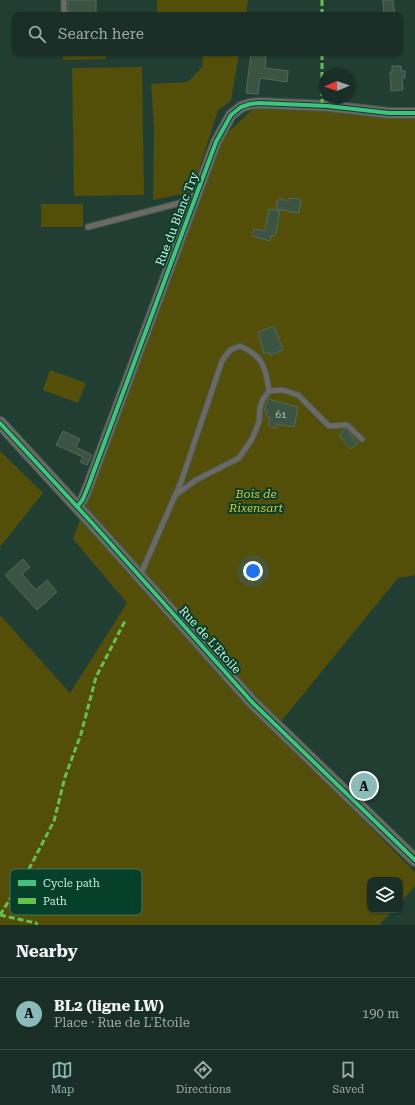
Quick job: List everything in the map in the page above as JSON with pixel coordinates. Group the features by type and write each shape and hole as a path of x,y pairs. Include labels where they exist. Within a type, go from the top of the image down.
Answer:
{"street":[{"name":"Rue du Blanc Try","path":"77,506 83,499 88,487 216,142 227,120 235,110 245,105 259,103 328,106 389,113 415,113"},
{"name":"Rue de L'Etoile","path":"0,423 77,506 252,702 415,860"}],"lane":[{"path":"64,0 65,12"},
{"path":"88,227 195,199"},
{"path":"139,577 176,494 222,361 230,350 240,346 250,350 262,362 267,372 270,392"},
{"path":"176,494 196,480 239,458 252,439 259,422 260,408 263,399 270,392 283,390 298,395 329,426 347,425 362,439"}],"green space":[{"path":"157,0 248,0 246,12 157,12"},
{"path":"63,56 106,56 106,59 63,60"},
{"path":"203,56 238,56 231,101 218,110 192,192 153,200 154,128 151,84 188,82 202,67"},
{"path":"142,67 144,195 74,196 72,68"},
{"name":"Bois de Rixensart","path":"257,105 415,115 415,575 398,578 274,730 415,872 415,886 403,900 403,877 367,877 367,913 390,913 380,924 381,925 0,925 0,615 70,693 127,603 73,539 224,136"},
{"path":"41,204 83,204 83,227 41,227"},
{"path":"50,370 86,383 78,403 43,390"},
{"path":"0,451 43,493 0,547"}],"building":[{"path":"68,0 96,0 96,12 69,12"},
{"path":"383,0 393,0 395,12 384,12"},
{"path":"251,56 266,56 265,68 288,71 287,82 260,78 258,94 246,93"},
{"path":"392,66 401,66 401,71 405,71 405,78 402,78 403,90 391,91 390,72 392,72"},
{"path":"278,198 288,201 289,198 301,200 299,213 276,209"},
{"path":"269,209 280,211 275,236 271,235 270,241 252,236 254,229 265,231"},
{"path":"274,326 283,350 270,355 269,352 264,354 258,332"},
{"path":"268,399 298,407 294,427 277,424 276,428 268,426 270,417 266,416 267,411 264,411"},
{"path":"346,429 358,443 351,449 339,435"},
{"path":"63,431 80,439 76,447 92,455 87,465 80,462 83,457 56,445"},
{"path":"23,559 30,567 22,574 36,590 47,580 57,592 37,610 5,575"}],"marked path":[{"path":"322,0 322,12"},
{"path":"322,56 322,105"},
{"path":"29,869 54,821 65,777 81,734 96,677 126,619"},
{"path":"0,915 10,899"},
{"path":"0,915 36,923 37,925"}],"cycle path":[{"path":"77,507 83,499 88,487 216,142 231,115 241,107 259,103 328,106 389,113 415,113"},
{"path":"0,423 93,524 252,702 415,860"}],"place":[{"name":"BL2 (ligne LW)","path":"364,786"}]}
